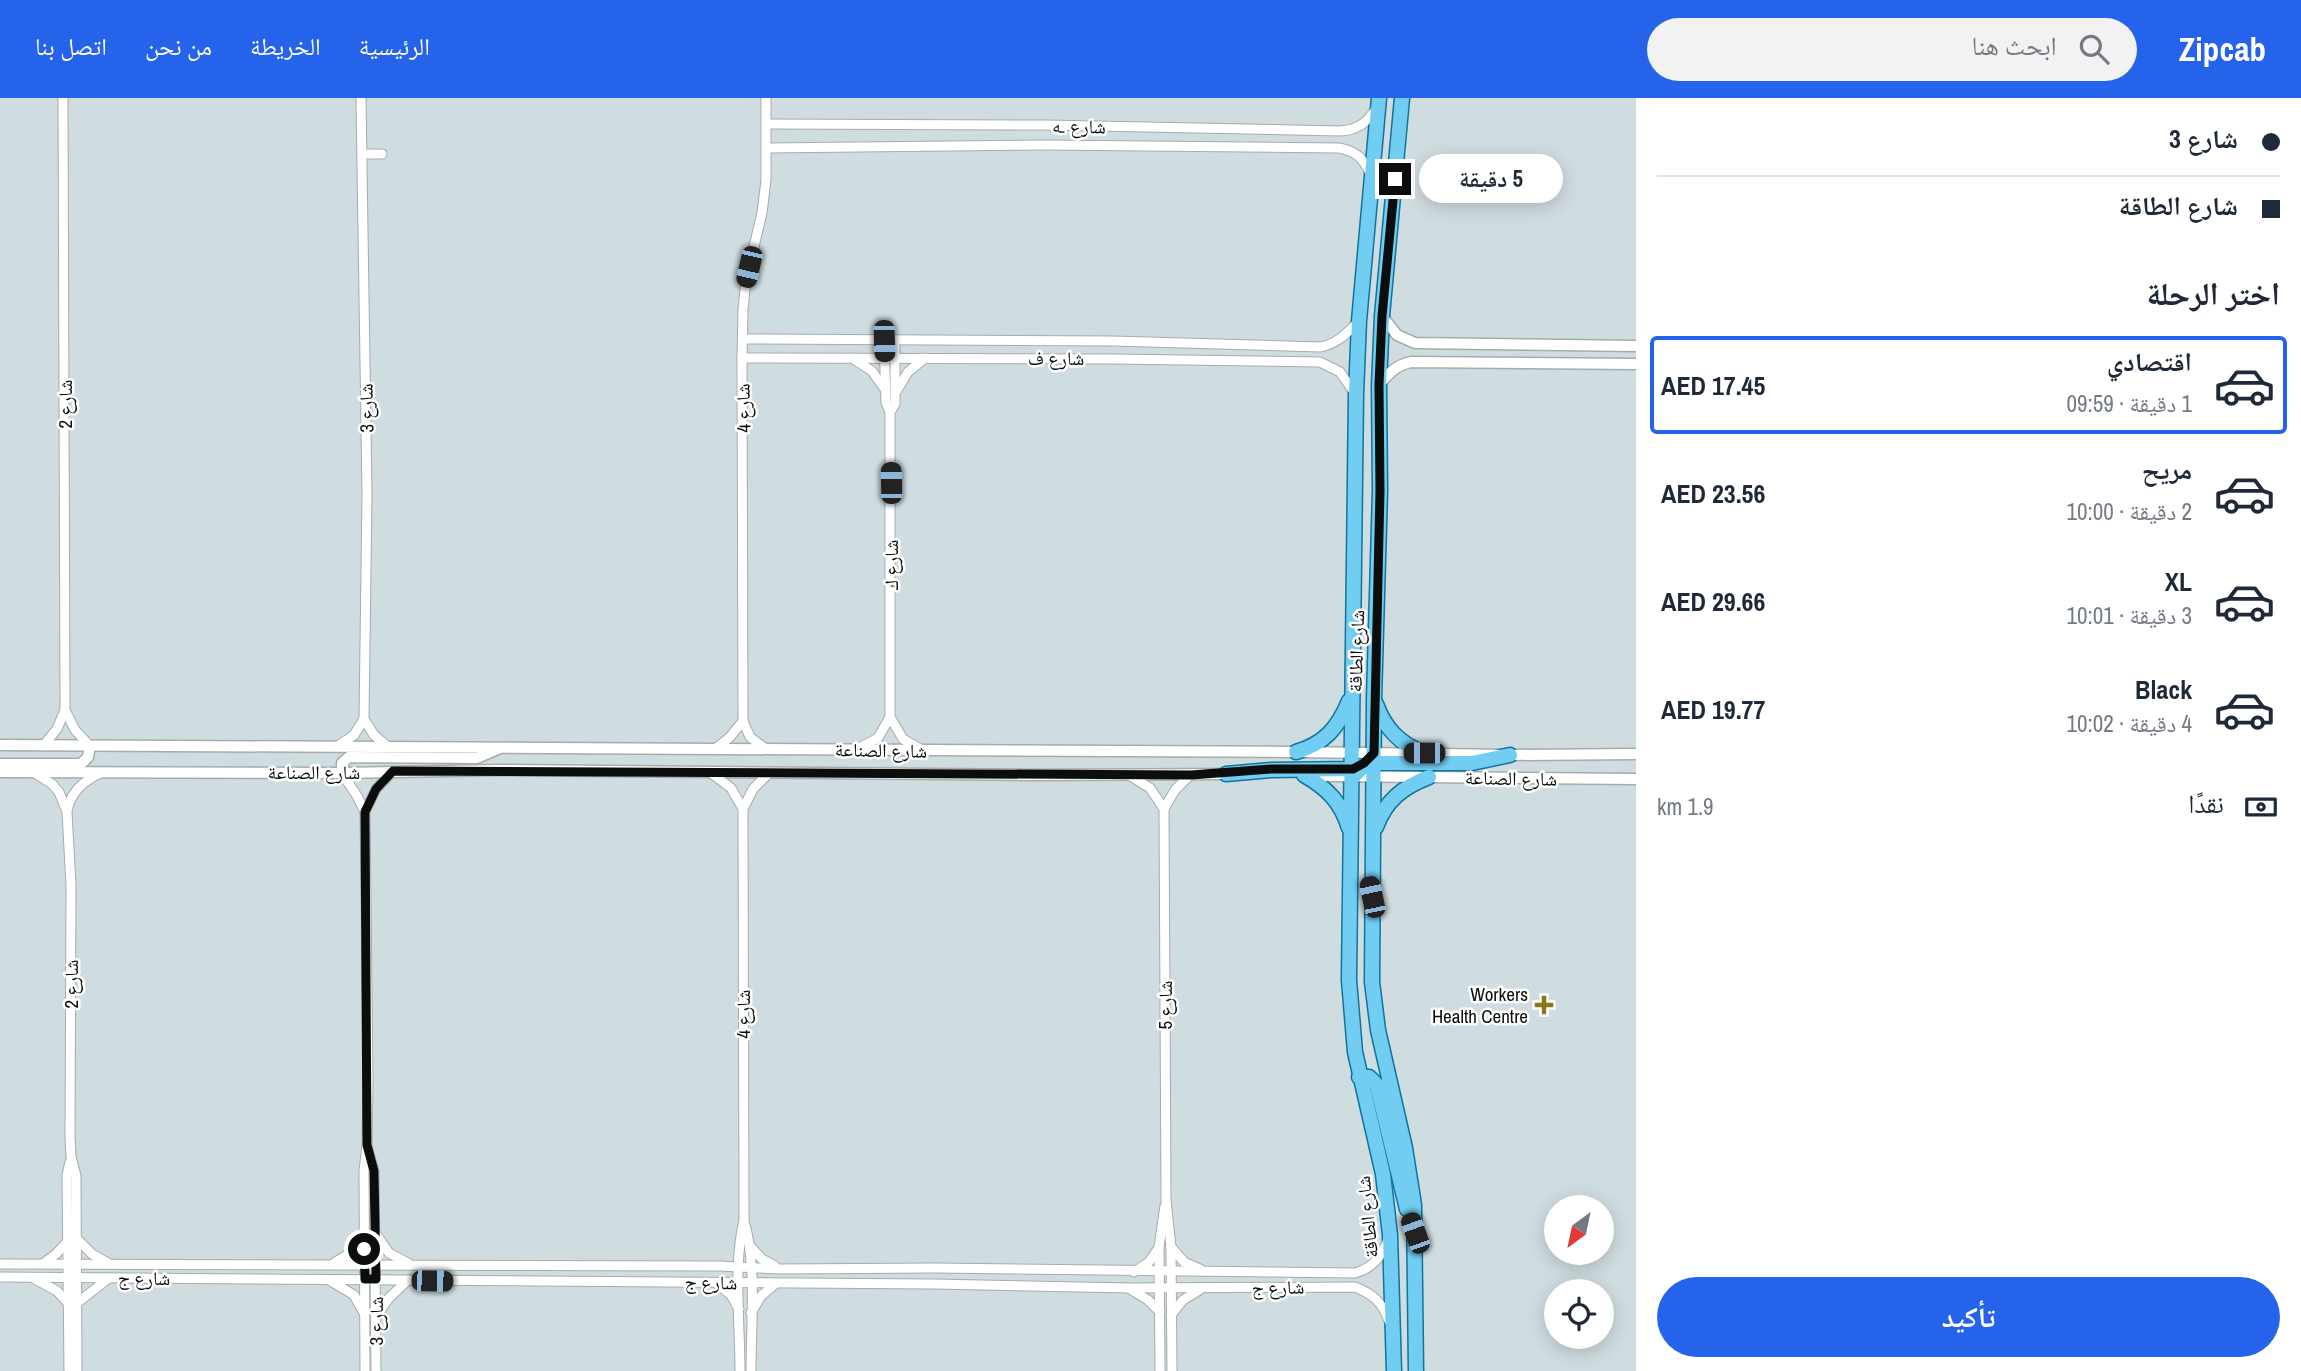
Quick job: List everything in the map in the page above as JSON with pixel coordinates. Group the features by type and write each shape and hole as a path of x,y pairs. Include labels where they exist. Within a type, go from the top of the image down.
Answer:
{"main road":[{"name":"شارع الطاقة","path":"1394,1371 1390,1236 1383,1174 1359,1077 1351,1027 1349,980 1351,837 1374,699 1382,316 1402,98"},
{"name":"شارع الطاقة","path":"1379,102 1359,321 1352,693 1373,839 1374,1005 1405,1148 1415,1233 1416,1371"},
{"path":"1352,646 1357,675 1363,765 1365,865 1372,897"},
{"path":"1296,752 1330,734 1338,724 1352,693"},
{"path":"1374,699 1391,733 1424,753"},
{"path":"1226,774 1271,769 1472,763 1510,755"},
{"path":"1304,775 1328,790 1337,800 1351,837"},
{"path":"1373,839 1383,811 1391,799 1402,790 1429,777"},
{"path":"1359,1077 1369,1077 1377,1085 1404,1202 1415,1233"}],"street":[{"name":"شارع 2","path":"43,746 57,729 65,710 63,98"},
{"name":"شارع 3","path":"361,98 367,495 364,719"},
{"name":"شارع 4","path":"743,720 743,309 746,280 762,214 767,148 766,98"},
{"name":"شارع ـه","path":"767,124 1046,125 1340,131 1353,130 1363,125 1379,102"},
{"path":"1046,125 1046,145"},
{"name":"شارع ـه","path":"767,148 1046,145 1339,148 1359,155 1372,176"},
{"path":"362,153 382,154"},
{"path":"1382,316 1397,335 1415,343 1636,346"},
{"name":"شارع ف","path":"743,339 1113,341 1320,347 1331,345 1359,321"},
{"name":"شارع ك","path":"884,341 890,358"},
{"name":"شارع ك","path":"890,717 890,412 886,403 890,393 890,358 895,341"},
{"path":"1113,341 1114,359"},
{"path":"850,357 872,371 890,393 908,372 926,357"},
{"name":"شارع ف","path":"742,358 926,357 1320,362 1340,372 1356,394"},
{"path":"1379,385 1393,369 1411,362 1636,364"},
{"path":"0,764 74,765 86,761 90,746 75,730 65,710"},
{"path":"856,749 878,738 890,717 903,739 925,751"},
{"path":"338,746 354,735 364,719 374,735 388,747"},
{"path":"715,749 730,737 743,720"},
{"path":"743,720 750,737 766,749"},
{"name":"شارع الصناعة","path":"0,745 1296,752 1429,777 1636,779"},
{"path":"342,773 342,763 349,757 477,758 500,747"},
{"name":"شارع الصناعة","path":"0,772 1304,775 1424,753 1636,754"},
{"path":"365,812 376,789 393,771"},
{"name":"شارع 2","path":"33,773 43,777 59,792 67,812 71,885 71,1157 76,1176 72,1264 77,1371"},
{"path":"67,812 76,790 84,782 102,773"},
{"name":"شارع 3","path":"342,773 365,812 367,1145 364,1171 364,1233 370,1265"},
{"path":"711,773 731,788 743,809"},
{"path":"743,809 753,789 769,773"},
{"path":"1128,775 1150,788 1164,809 1175,790 1191,775"},
{"name":"شارع 4","path":"740,1371 738,1267 744,1247 743,809"},
{"name":"شارع 5","path":"1160,1371 1160,1312 1171,1273 1166,1200 1164,809"},
{"name":"شارع 3","path":"367,1145 374,1171 374,1231 370,1279 375,1319 376,1371"},
{"name":"شارع 5","path":"1166,1200 1161,1218 1159,1247 1160,1272 1171,1315 1172,1371"},
{"path":"374,1231 389,1254 413,1265"},
{"path":"331,1265 350,1254 364,1233"},
{"name":"شارع ج","path":"0,1264 719,1266 779,1269 1355,1273 1366,1270 1380,1256 1390,1236"},
{"path":"44,1263 72,1240 110,1264"},
{"path":"719,1266 744,1247 779,1269"},
{"name":"شارع 4","path":"744,1247 751,1283 751,1371"},
{"path":"1134,1272 1149,1262 1159,1247"},
{"path":"1171,1247 1184,1262 1208,1272"},
{"path":"934,1268 934,1284"},
{"path":"1042,1270 1042,1286"},
{"path":"1279,1272 1280,1286"},
{"name":"شارع ج","path":"0,1277 1129,1288 1355,1287 1369,1292 1379,1301 1394,1336"},
{"path":"31,1277 73,1303 110,1278"},
{"path":"328,1279 354,1295 365,1314"},
{"name":"شارع 3","path":"365,1371 365,1314 370,1279"},
{"path":"375,1319 389,1298 408,1280"},
{"path":"715,1282 731,1295 740,1311"},
{"path":"751,1315 761,1296 776,1284"},
{"path":"1129,1288 1149,1300 1160,1312"},
{"path":"1171,1315 1183,1300 1202,1288"},
{"name":"شارع 2","path":"69,1371 73,1303"}],"shaded area":[{"path":"0,98 1636,98 1636,1371 0,1371"}],"place":[{"name":"Workers Health Centre","path":"1544,1005"}],"route":[{"path":"364,1249 365,1279 376,1279 374,1171 367,1145 365,812 376,789 393,771 1191,775 1271,769 1353,769 1371,757 1374,753 1380,491 1379,385 1382,316 1395,179"}]}
